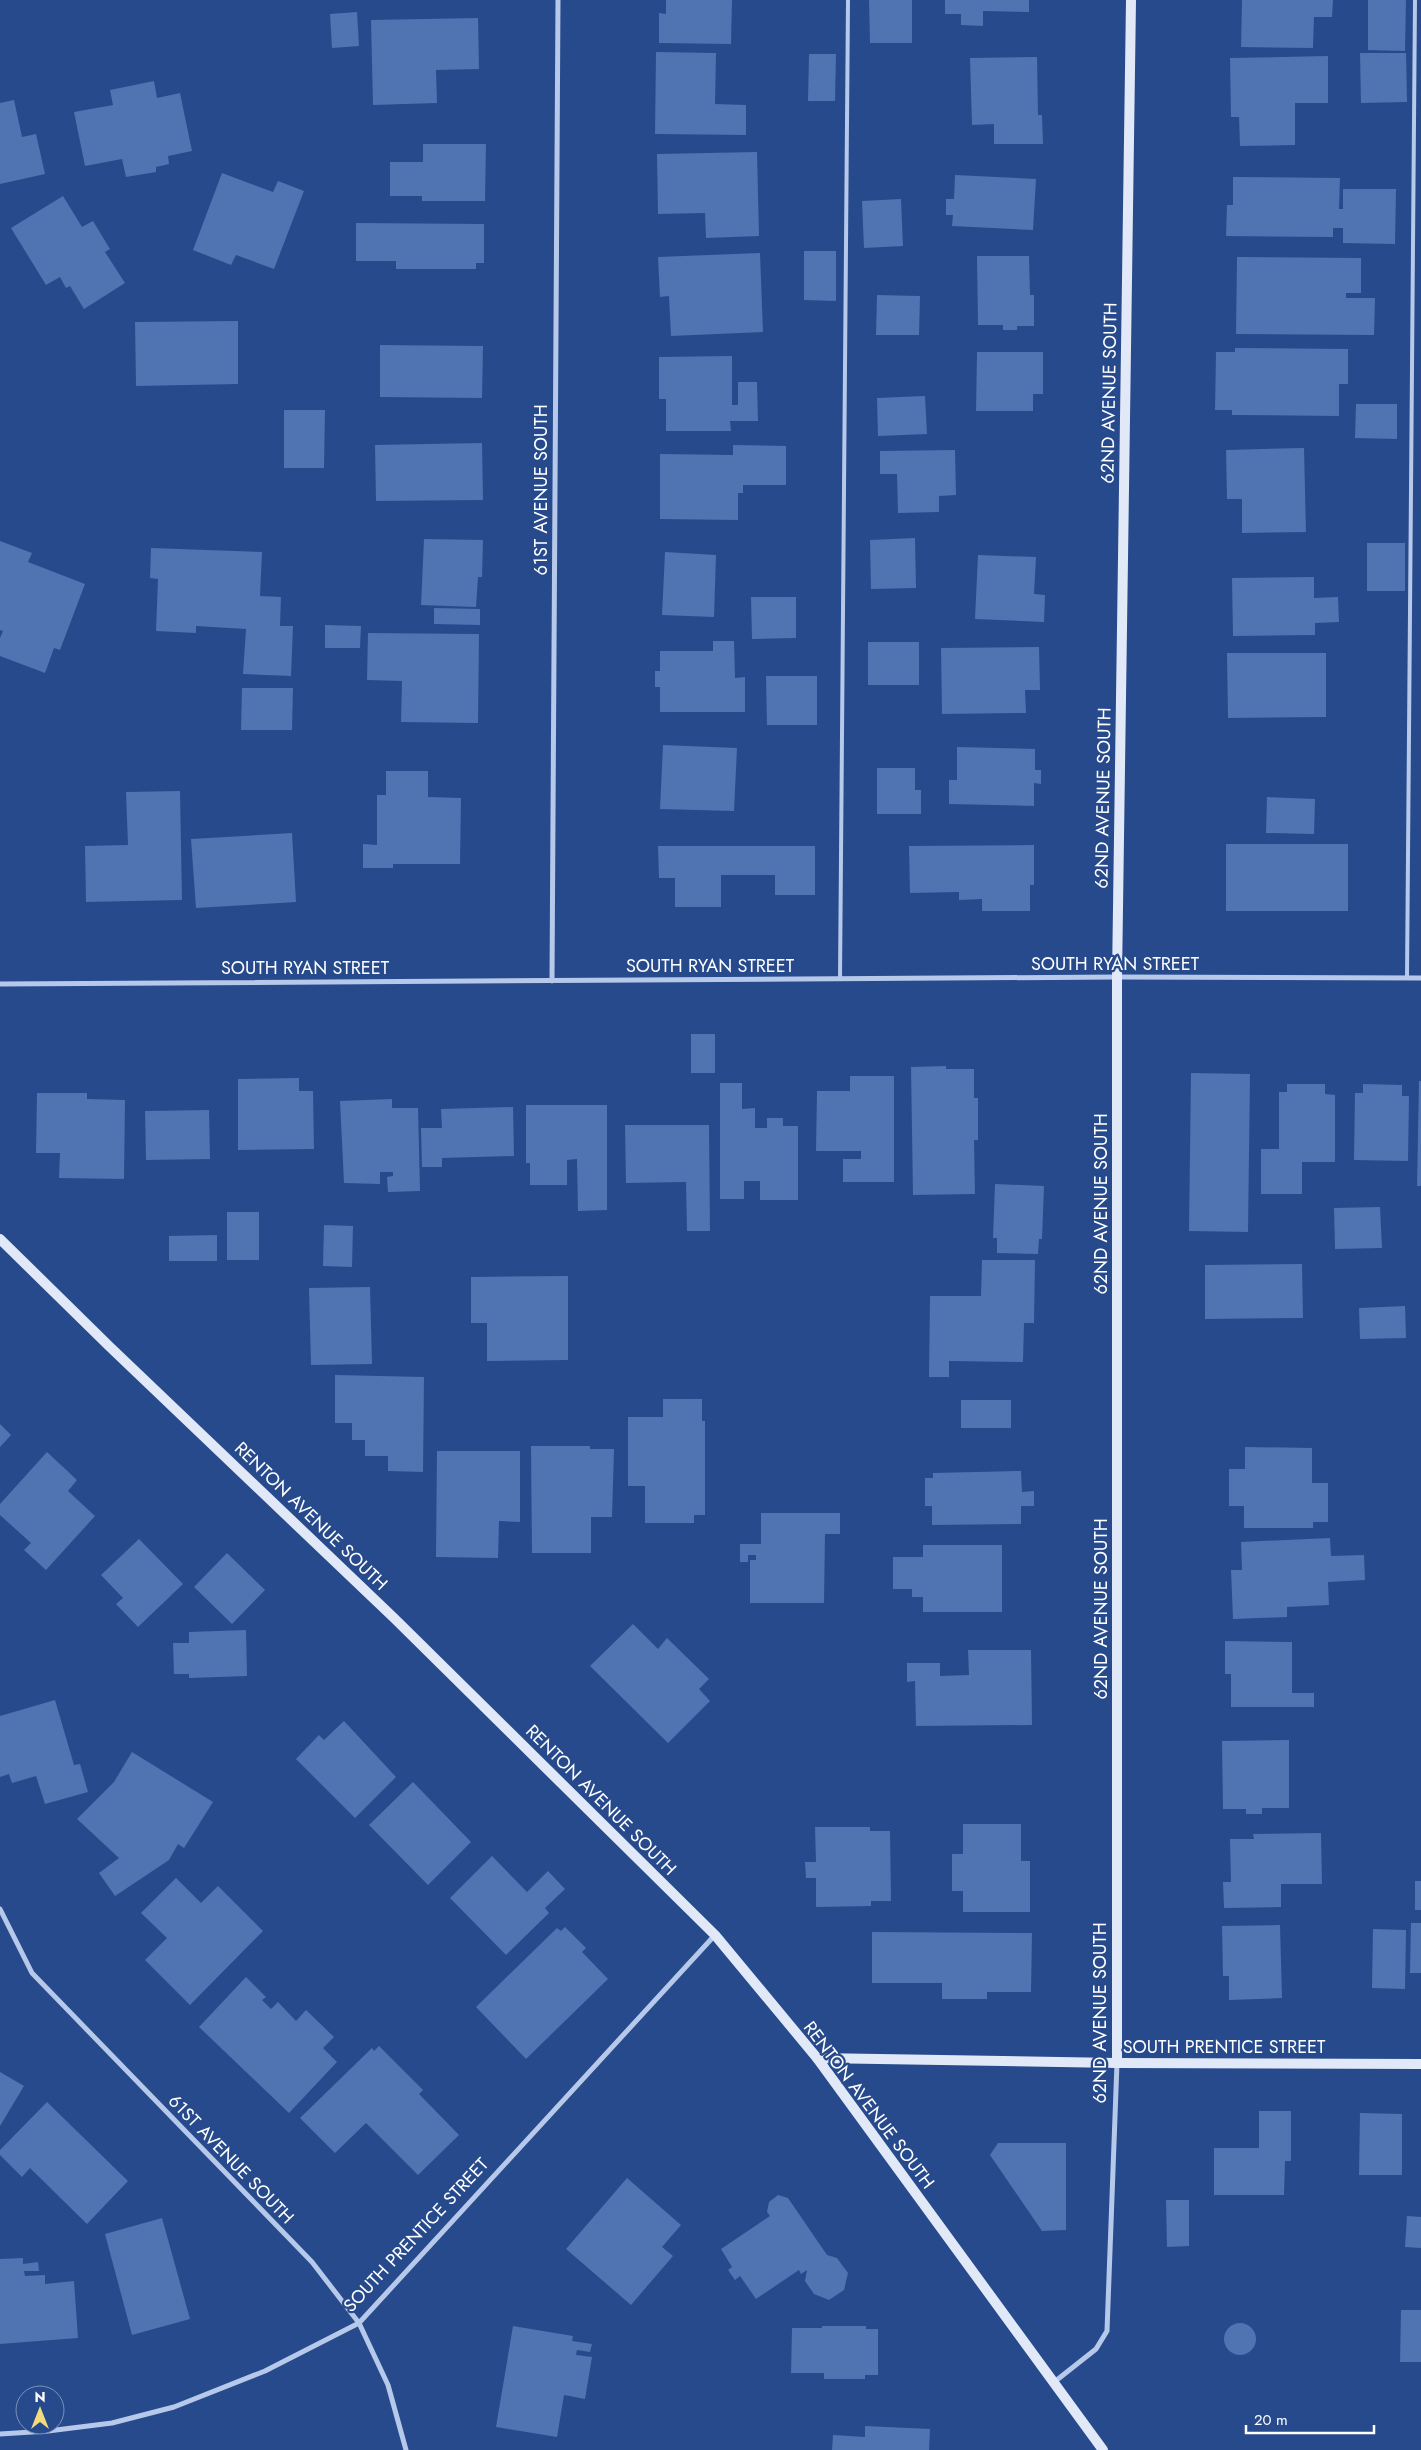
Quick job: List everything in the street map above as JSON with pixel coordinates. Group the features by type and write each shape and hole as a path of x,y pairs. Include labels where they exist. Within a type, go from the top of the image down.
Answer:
{"street":[{"name":"61ST AVENUE SOUTH","path":"552,981 558,0"},
{"name":"62ND AVENUE SOUTH","path":"1053,2383 1096,2349 1107,2331 1117,2063 1117,977 1130,0"},
{"name":"SOUTH RYAN STREET","path":"0,984 1117,977 1421,978"},
{"name":"RENTON AVENUE SOUTH","path":"0,1239 117,1354 394,1618 714,1935 817,2058 1103,2450"},
{"name":"61ST AVENUE SOUTH","path":"0,1909 32,1973 312,2262 359,2324 388,2385 406,2450"},
{"name":"SOUTH PRENTICE STREET","path":"0,2434 48,2431 112,2423 174,2407 265,2371 359,2324 714,1935"},
{"name":"SOUTH PRENTICE STREET","path":"817,2058 1117,2063 1421,2064"}],"lane":[{"path":"840,979 848,0"},
{"path":"1407,978 1415,0"}],"building":[{"path":"666,0 732,0 731,44 659,43 659,13 666,14"},
{"path":"869,0 912,0 912,43 870,43"},
{"path":"945,0 1029,0 1029,12 983,11 983,26 961,25 961,14 945,14"},
{"path":"1242,0 1333,0 1332,17 1314,17 1313,48 1241,47"},
{"path":"1368,0 1406,0 1405,51 1368,50"},
{"path":"357,12 359,46 332,48 330,14"},
{"path":"478,18 479,69 436,70 437,103 373,105 371,20"},
{"path":"656,52 716,53 715,104 746,105 746,135 655,134"},
{"path":"1360,53 1406,53 1407,102 1361,103"},
{"path":"809,54 836,54 835,101 808,101"},
{"path":"1328,56 1328,103 1295,103 1295,145 1240,146 1239,117 1231,117 1230,58"},
{"path":"1037,57 1038,115 1042,115 1043,144 994,144 994,124 972,125 970,58"},
{"path":"154,81 157,98 180,93 192,151 168,156 169,164 156,167 156,172 126,177 122,159 85,166 74,112 113,105 110,90"},
{"path":"14,100 22,137 36,134 45,174 0,184 0,103"},
{"path":"423,144 486,144 485,201 422,201 422,196 390,196 390,162 423,162"},
{"path":"757,152 759,236 706,238 705,213 658,214 657,154"},
{"path":"222,173 273,192 278,181 304,191 274,269 236,255 231,265 193,250"},
{"path":"955,175 1036,179 1033,230 952,226 953,215 946,215 946,199 954,199"},
{"path":"1233,177 1340,178 1339,209 1343,209 1343,189 1396,189 1395,244 1343,243 1343,228 1333,228 1333,237 1226,236 1227,205 1233,205"},
{"path":"63,196 82,227 93,221 110,249 105,252 125,283 84,309 70,286 66,288 60,277 46,285 11,228"},
{"path":"901,199 903,246 864,248 862,201"},
{"path":"356,223 484,224 484,263 476,263 476,269 396,269 396,261 356,261"},
{"path":"804,251 836,251 836,301 804,300"},
{"path":"760,253 763,332 671,336 669,296 660,297 658,257"},
{"path":"977,256 1029,256 1030,295 1034,295 1034,326 1017,326 1017,330 1003,330 1003,325 978,325"},
{"path":"1237,257 1361,258 1361,293 1346,293 1346,298 1375,298 1374,335 1236,334"},
{"path":"877,295 920,296 919,335 876,335"},
{"path":"238,321 238,384 136,386 135,322"},
{"path":"380,345 483,346 482,398 380,397"},
{"path":"1235,348 1348,349 1348,384 1339,384 1339,416 1232,415 1232,410 1215,410 1216,352 1235,352"},
{"path":"977,352 1043,352 1043,394 1033,394 1033,411 976,411"},
{"path":"732,356 732,405 738,405 738,382 757,382 758,421 730,421 731,431 666,431 666,399 659,399 659,357"},
{"path":"925,396 927,434 878,436 877,398"},
{"path":"1356,404 1397,404 1397,439 1355,438"},
{"path":"284,410 325,410 324,468 284,468"},
{"path":"482,443 483,500 376,501 375,445"},
{"path":"733,445 786,446 786,485 743,485 743,493 738,493 738,520 660,519 660,454 733,455"},
{"path":"1304,448 1306,532 1242,533 1242,499 1227,499 1226,450"},
{"path":"955,450 956,495 939,496 939,512 898,513 897,474 880,474 880,451"},
{"path":"915,538 916,588 871,589 870,540"},
{"path":"424,539 483,540 482,577 478,577 476,607 421,605"},
{"path":"0,541 32,553 28,562 85,584 60,650 54,648 45,673 0,656 0,638 3,631 0,630"},
{"path":"1367,543 1405,543 1405,591 1367,591"},
{"path":"151,548 262,552 260,596 281,597 280,626 293,626 291,676 243,674 246,629 196,626 196,633 156,631 158,579 150,578"},
{"path":"665,552 716,555 714,617 662,615"},
{"path":"978,555 1036,557 1034,594 1045,595 1044,622 975,619"},
{"path":"1314,577 1314,598 1338,597 1339,622 1315,623 1315,635 1233,636 1232,578"},
{"path":"751,597 796,597 796,638 752,639"},
{"path":"434,608 480,609 480,625 434,624"},
{"path":"325,625 361,626 360,648 325,648"},
{"path":"368,633 479,634 478,723 401,722 402,681 367,680"},
{"path":"713,641 734,641 735,678 745,677 745,712 660,712 660,687 655,687 655,671 660,671 660,651 713,651"},
{"path":"868,642 919,642 919,685 868,685"},
{"path":"1039,647 1040,690 1025,690 1026,713 942,714 941,648"},
{"path":"1227,653 1326,653 1326,717 1228,718"},
{"path":"766,676 817,676 817,725 767,725"},
{"path":"242,688 293,688 292,730 241,730"},
{"path":"663,745 737,748 734,811 660,809"},
{"path":"957,747 1035,749 1035,770 1041,770 1041,784 1034,783 1034,806 949,804 949,780 957,780"},
{"path":"877,768 915,768 915,790 921,790 921,814 877,814"},
{"path":"386,771 428,771 428,797 461,798 460,864 393,864 393,868 363,868 363,844 377,845 377,795 386,795"},
{"path":"180,791 182,900 86,902 85,846 128,845 126,792"},
{"path":"1267,797 1315,799 1314,834 1266,833"},
{"path":"292,833 296,902 196,908 191,839"},
{"path":"1226,844 1348,844 1348,911 1226,911"},
{"path":"1034,845 1034,885 1030,885 1030,911 982,911 982,899 959,900 959,892 910,893 909,846"},
{"path":"658,846 815,846 815,895 775,895 775,875 721,875 721,907 675,907 675,878 659,878"},
{"path":"691,1034 715,1034 715,1073 691,1073"},
{"path":"946,1066 946,1069 974,1069 974,1098 978,1098 978,1140 974,1140 975,1194 913,1195 911,1067"},
{"path":"1191,1073 1250,1074 1248,1232 1189,1231"},
{"path":"850,1076 894,1076 894,1182 843,1182 843,1159 861,1159 861,1151 816,1151 817,1091 850,1091"},
{"path":"299,1078 299,1091 313,1091 314,1149 238,1150 238,1079"},
{"path":"1419,1081 1421,1081 1421,1186 1417,1186"},
{"path":"720,1083 742,1083 742,1109 755,1108 755,1128 767,1128 767,1118 783,1118 783,1126 798,1126 798,1200 760,1200 760,1181 744,1181 744,1199 720,1199"},
{"path":"1287,1084 1325,1084 1325,1094 1335,1095 1335,1162 1302,1162 1302,1194 1261,1194 1261,1149 1279,1149 1279,1092 1287,1092"},
{"path":"1363,1084 1402,1085 1402,1096 1409,1096 1408,1161 1354,1160 1355,1093 1363,1093"},
{"path":"37,1093 87,1093 87,1099 125,1100 124,1179 59,1178 60,1153 36,1153"},
{"path":"392,1099 392,1108 418,1108 420,1191 388,1192 387,1177 393,1176 393,1172 380,1172 380,1184 344,1183 340,1101"},
{"path":"526,1105 607,1105 607,1210 578,1211 577,1159 567,1160 567,1185 530,1185 530,1163 526,1163"},
{"path":"513,1107 514,1156 442,1158 442,1167 422,1167 421,1128 442,1128 441,1109"},
{"path":"209,1110 210,1159 146,1160 145,1111"},
{"path":"625,1125 709,1125 710,1231 687,1231 686,1182 626,1183"},
{"path":"995,1184 1044,1186 1042,1239 1039,1239 1038,1254 997,1253 997,1238 993,1238"},
{"path":"1380,1207 1382,1248 1335,1249 1334,1208"},
{"path":"227,1212 259,1212 259,1260 227,1260"},
{"path":"324,1225 353,1226 352,1267 323,1266"},
{"path":"217,1235 217,1261 169,1261 169,1236"},
{"path":"982,1260 1035,1260 1034,1323 1024,1323 1023,1362 949,1361 949,1377 929,1377 930,1296 981,1296"},
{"path":"1302,1264 1303,1318 1205,1319 1205,1265"},
{"path":"568,1276 568,1360 487,1361 487,1323 471,1323 471,1277"},
{"path":"370,1287 372,1364 311,1365 309,1288"},
{"path":"1405,1306 1406,1338 1360,1339 1359,1308"},
{"path":"335,1375 424,1377 423,1472 388,1471 388,1456 365,1456 365,1440 352,1440 352,1423 335,1423"},
{"path":"663,1399 702,1399 702,1421 705,1421 705,1515 694,1515 694,1523 645,1523 645,1486 628,1486 628,1417 663,1417"},
{"path":"961,1400 1011,1400 1011,1428 961,1428"},
{"path":"0,1424 11,1435 0,1447"},
{"path":"531,1446 590,1446 590,1449 614,1449 612,1517 591,1517 591,1553 532,1553"},
{"path":"1245,1447 1312,1448 1312,1483 1328,1483 1328,1522 1313,1522 1313,1528 1244,1528 1244,1506 1229,1506 1229,1469 1245,1469"},
{"path":"437,1451 520,1451 520,1522 499,1521 498,1558 436,1557"},
{"path":"47,1452 77,1480 68,1491 95,1516 46,1570 24,1550 31,1543 0,1515 0,1504"},
{"path":"1021,1471 1022,1492 1034,1491 1034,1506 1021,1506 1021,1524 932,1525 932,1506 925,1506 925,1478 933,1478 933,1473"},
{"path":"761,1513 840,1513 840,1534 825,1534 824,1603 750,1603 750,1560 756,1560 756,1555 748,1555 748,1562 740,1562 740,1544 761,1544"},
{"path":"1330,1538 1331,1556 1364,1555 1365,1580 1328,1582 1329,1605 1287,1607 1287,1617 1233,1619 1231,1570 1242,1570 1241,1542"},
{"path":"139,1539 183,1584 138,1627 116,1604 123,1598 101,1575"},
{"path":"923,1545 1002,1545 1002,1612 923,1612 923,1597 912,1597 912,1589 893,1589 893,1557 923,1557"},
{"path":"227,1553 265,1590 232,1624 194,1587"},
{"path":"633,1624 658,1649 667,1638 709,1679 699,1689 710,1701 668,1743 590,1666"},
{"path":"246,1630 247,1676 189,1678 189,1674 174,1674 173,1643 189,1643 189,1632"},
{"path":"1225,1641 1292,1642 1292,1693 1314,1693 1314,1707 1231,1707 1231,1674 1225,1674"},
{"path":"968,1650 1031,1650 1032,1725 916,1726 915,1681 907,1682 907,1663 940,1663 940,1676 969,1675"},
{"path":"55,1700 74,1765 80,1764 88,1792 45,1804 36,1776 12,1783 9,1774 0,1777 0,1716"},
{"path":"344,1721 396,1777 355,1818 296,1759 319,1735 324,1740"},
{"path":"1289,1740 1289,1808 1262,1808 1262,1814 1246,1814 1246,1809 1223,1809 1222,1741"},
{"path":"132,1752 213,1802 184,1848 178,1844 169,1860 115,1896 99,1873 119,1858 77,1819 114,1782"},
{"path":"413,1782 471,1842 428,1885 369,1825"},
{"path":"963,1824 1021,1824 1021,1861 1030,1861 1030,1912 963,1912 963,1891 952,1891 952,1854 963,1854"},
{"path":"815,1827 870,1827 870,1831 890,1831 891,1901 871,1901 871,1906 816,1907 816,1878 806,1878 805,1862 816,1862"},
{"path":"1321,1833 1322,1884 1281,1884 1281,1907 1224,1908 1223,1882 1231,1882 1230,1839 1254,1839 1253,1834"},
{"path":"492,1856 527,1892 548,1871 565,1889 545,1908 549,1913 506,1955 450,1898"},
{"path":"176,1878 201,1903 218,1886 263,1931 190,2005 145,1960 167,1938 141,1913"},
{"path":"1415,1881 1421,1881 1421,1910 1415,1910"},
{"path":"1411,1923 1421,1923 1421,1973 1410,1973"},
{"path":"1280,1925 1282,1998 1229,2000 1229,1976 1223,1976 1222,1926"},
{"path":"565,1927 586,1948 582,1952 608,1979 526,2059 476,2007 557,1928 561,1931"},
{"path":"1373,1929 1406,1930 1405,1989 1372,1988"},
{"path":"872,1932 1032,1933 1031,1992 987,1992 987,1999 942,1999 942,1983 872,1983"},
{"path":"246,1977 266,1997 262,2000 271,2009 278,2002 296,2021 306,2010 334,2037 323,2048 337,2062 289,2113 199,2027"},
{"path":"379,2046 423,2090 419,2094 459,2135 418,2175 366,2123 335,2153 300,2118 372,2048 374,2051"},
{"path":"0,2072 24,2086 0,2126"},
{"path":"47,2102 128,2181 87,2224 30,2168 22,2177 0,2155 0,2150"},
{"path":"1259,2111 1291,2111 1291,2161 1285,2161 1284,2195 1214,2195 1214,2148 1259,2148"},
{"path":"1360,2113 1402,2114 1402,2175 1359,2175"},
{"path":"998,2143 1066,2143 1066,2230 1042,2231 990,2155"},
{"path":"627,2178 681,2225 662,2247 673,2256 631,2305 566,2249"},
{"path":"778,2195 788,2198 827,2255 837,2258 848,2273 844,2290 829,2300 814,2294 805,2281 807,2270 801,2274 799,2270 756,2299 740,2276 735,2280 728,2270 732,2267 721,2249 770,2216 767,2212 769,2202"},
{"path":"1166,2200 1189,2200 1189,2246 1167,2247"},
{"path":"1407,2216 1421,2217 1421,2248 1405,2247"},
{"path":"162,2218 190,2319 132,2335 105,2234"},
{"path":"23,2258 23,2264 38,2262 39,2271 24,2271 25,2276 45,2275 45,2284 74,2281 78,2338 0,2344 0,2259"},
{"path":"1401,2310 1421,2310 1421,2362 1400,2362"},
{"path":"1240,2323 1246,2324 1251,2328 1255,2333 1255,2345 1251,2350 1246,2354 1240,2355 1234,2354 1229,2350 1225,2345 1224,2339 1225,2333 1229,2328 1234,2324"},
{"path":"513,2326 573,2336 572,2341 592,2344 590,2352 577,2350 576,2355 592,2357 585,2399 564,2395 557,2437 496,2427"},
{"path":"822,2326 866,2326 866,2329 878,2329 878,2375 865,2375 865,2379 824,2379 824,2373 791,2373 792,2328 822,2328"},
{"path":"865,2426 930,2429 929,2450 832,2450 833,2435 865,2437"}]}
